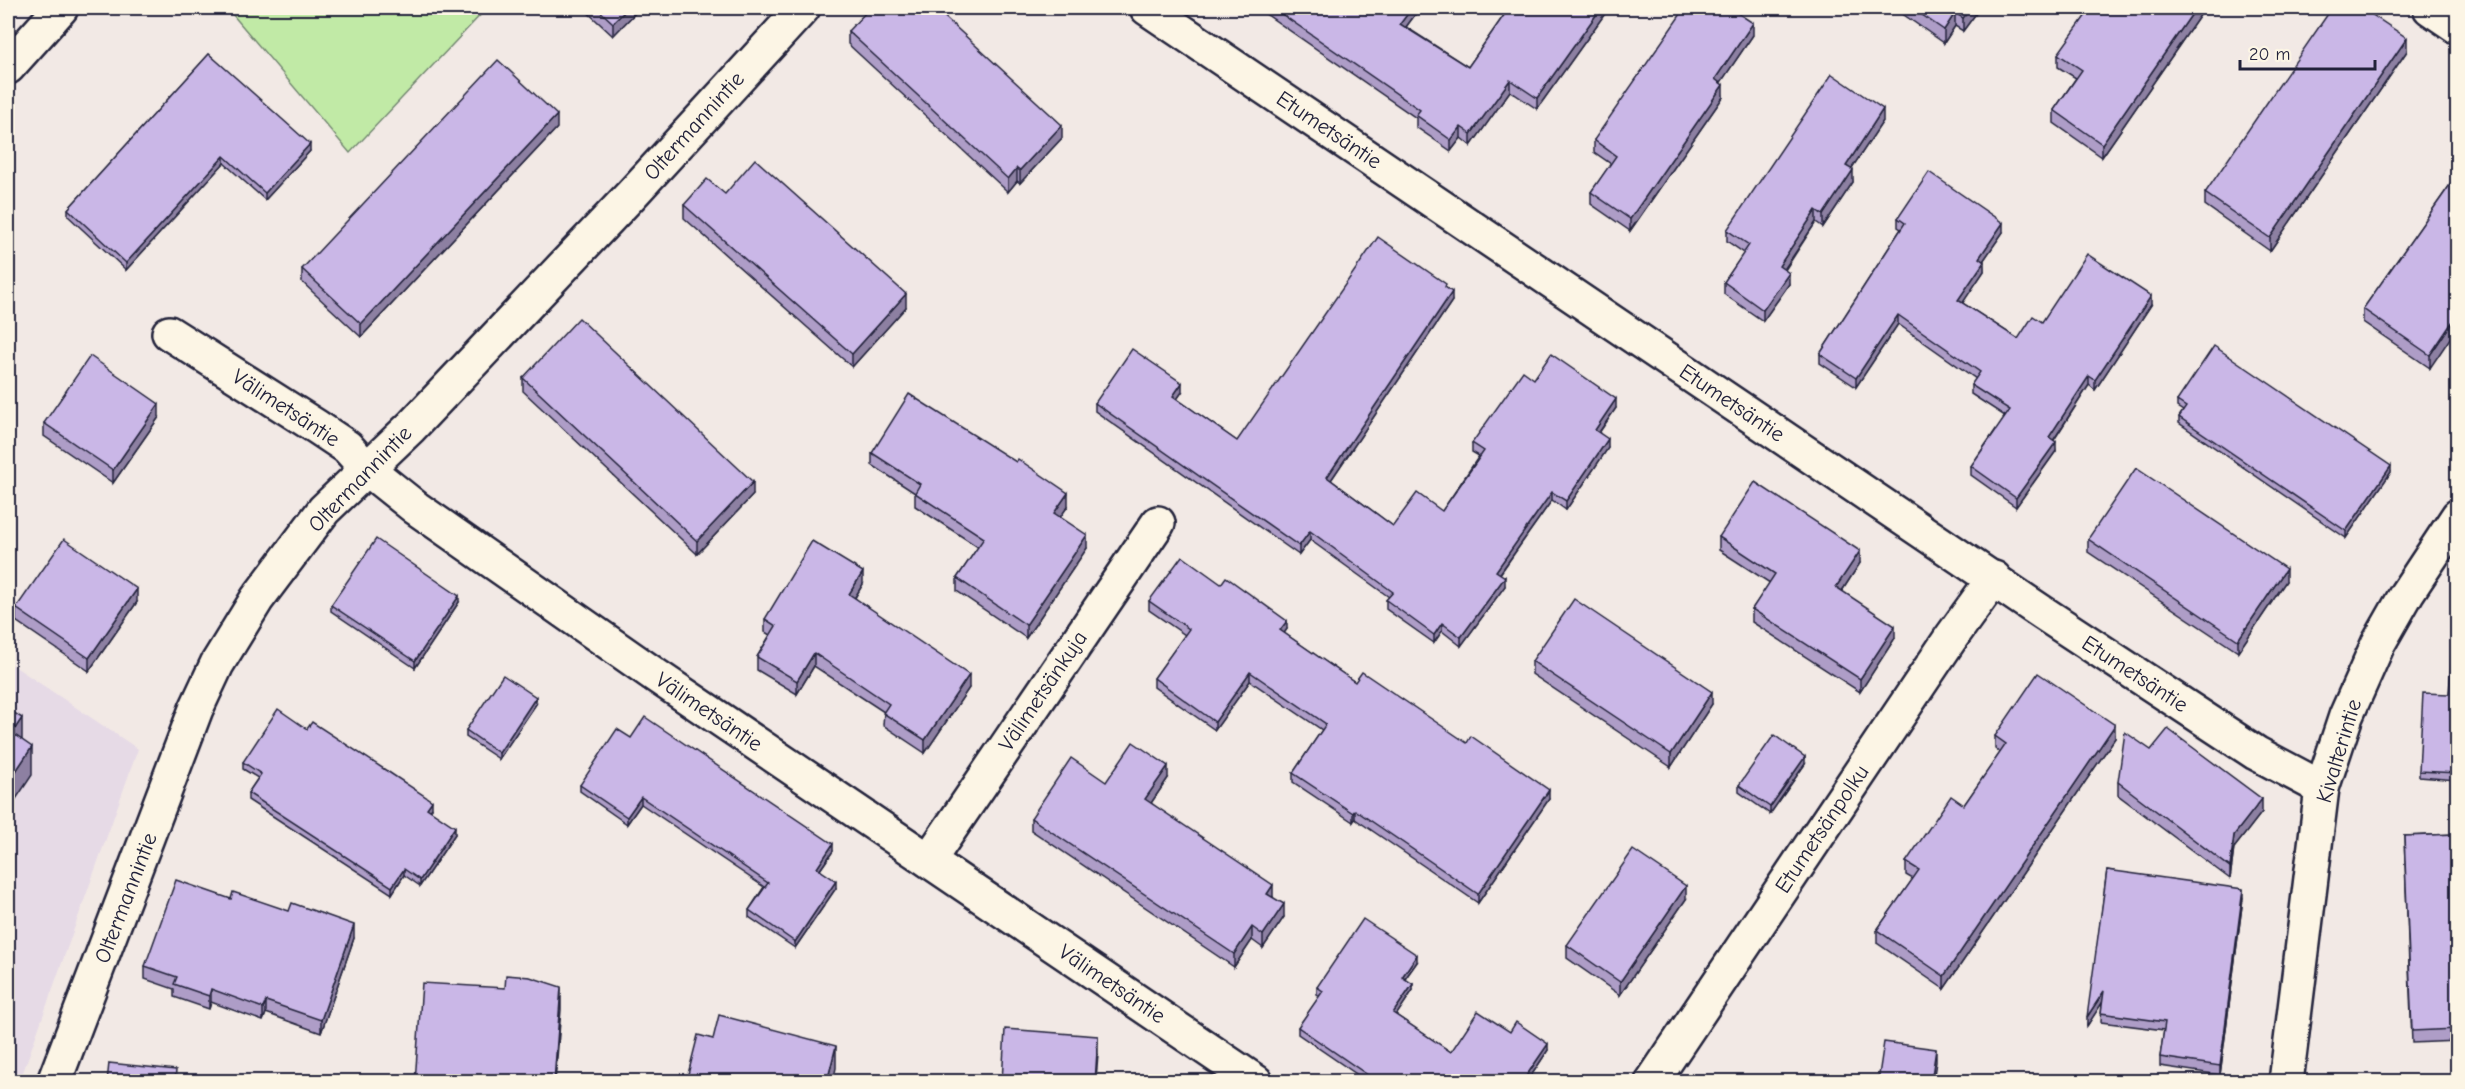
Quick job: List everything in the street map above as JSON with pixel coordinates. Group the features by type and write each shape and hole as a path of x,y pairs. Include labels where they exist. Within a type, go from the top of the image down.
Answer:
{"main road":[{"path":"8,68 61,8"},
{"name":"Oltermannintie","path":"54,1082 196,709 217,664 257,599 324,510 411,427 631,195 803,8"},
{"name":"Etumetsäntie","path":"1147,8 2256,753 2322,788"},
{"path":"2430,8 2457,27"},
{"name":"Välimetsäntie","path":"170,333 347,447 366,468 416,508 635,661 1256,1082"},
{"name":"Kivalterintie","path":"2286,1082 2322,788 2346,716 2378,644 2407,593 2457,516"},
{"name":"Välimetsänkuja","path":"929,860 1158,523"},
{"name":"Etumetsänpolku","path":"1652,1082 1931,667 1994,578"}],"shaded area":[{"path":"8,662 138,749 22,1075 8,1070"}],"green space":[{"path":"227,8 487,8 350,153"}],"building":[{"path":"597,8 628,8 613,23"},
{"path":"870,8 935,8 1062,125 1020,170 1017,168 1008,179 848,31"},
{"path":"1273,8 1412,8 1400,24 1468,67 1509,8 1601,8 1537,98 1510,80 1471,134 1461,127 1451,140 1416,115 1420,110"},
{"path":"1685,8 1730,8 1753,23 1715,79 1723,85 1630,219 1591,192 1616,156 1594,140"},
{"path":"1912,8 1971,8 1963,18 1955,13 1944,30"},
{"path":"2091,8 2196,8 2102,144 2054,110 2082,70 2058,54"},
{"path":"2332,8 2362,8 2407,38 2270,238 2205,193"},
{"path":"209,54 310,144 265,193 224,156 126,263 68,209"},
{"path":"498,60 557,115 361,324 302,269"},
{"path":"1832,74 1883,109 1846,166 1853,170 1823,215 1816,210 1779,266 1789,273 1763,310 1724,282 1749,245 1727,230"},
{"path":"755,159 906,294 852,354 684,205 707,179 725,194"},
{"path":"1929,172 2003,223 1979,258 1984,262 1958,300 2018,339 2033,316 2042,322 2087,254 2151,296 2095,380 2089,376 2049,437 2056,442 2016,498 1971,466 2010,410 1971,385 1980,372 1898,315 1856,378 1820,354 1905,223 1898,218"},
{"path":"2457,175 2457,315 2430,355 2363,309"},
{"path":"1378,237 1446,284 1445,287 1452,292 1327,477 1393,526 1417,493 1442,511 1484,451 1472,443 1523,371 1534,379 1551,354 1616,399 1595,430 1608,439 1566,501 1552,492 1496,571 1505,577 1461,637 1442,623 1434,635 1386,600 1393,592 1310,531 1299,546 1095,403 1132,349 1182,383 1173,396 1237,441"},
{"path":"579,318 753,482 697,541 523,378"},
{"path":"2214,346 2391,466 2346,531 2179,417 2186,407 2177,401"},
{"path":"90,356 159,404 113,470 44,423"},
{"path":"909,394 1016,462 1018,459 1068,493 1054,513 1087,535 1026,625 957,578 984,538 915,493 920,484 872,453"},
{"path":"2136,468 2286,569 2238,640 2088,539"},
{"path":"1755,482 1860,551 1836,587 1895,626 1860,679 1752,609 1775,574 1719,537"},
{"path":"64,539 137,589 89,658 16,608"},
{"path":"376,539 459,596 415,661 331,605"},
{"path":"812,541 863,572 849,594 969,675 925,740 883,713 889,704 814,653 797,681 757,657 776,626 765,619"},
{"path":"1182,556 1221,584 1226,577 1287,621 1280,630 1355,682 1362,672 1467,743 1471,736 1549,790 1478,894 1355,810 1353,813 1293,773 1326,724 1250,672 1215,722 1154,678 1189,629 1149,601"},
{"path":"1574,599 1712,692 1671,754 1532,661"},
{"path":"2457,642 2457,773 2419,771 2423,693 2449,694 2452,651"},
{"path":"2038,673 2115,725 1944,976 1877,930 1919,870 1906,862 1951,796 1964,805 2006,744 1995,736"},
{"path":"503,675 536,697 499,753 466,730"},
{"path":"8,709 22,718 12,733 32,747 8,783"},
{"path":"278,709 307,729 312,722 432,801 427,808 455,827 420,880 404,869 392,887 248,793 261,774 243,762"},
{"path":"645,717 833,844 817,868 836,881 795,942 749,910 768,883 641,797 627,817 580,785 617,729 631,738"},
{"path":"2168,729 2262,799 2234,835 2230,867 2118,782 2125,732 2151,750"},
{"path":"1774,735 1805,757 1770,807 1739,785"},
{"path":"1133,742 1168,766 1145,799 1273,885 1267,894 1284,904 1263,935 1252,927 1234,954 1031,818 1071,758 1106,782"},
{"path":"2457,834 2457,1029 2412,1031 2404,836"},
{"path":"1633,850 1686,886 1620,982 1567,945"},
{"path":"2107,870 2243,889 2220,1066 2160,1057 2165,1022 2101,1013 2104,991 2087,1017"},
{"path":"176,880 231,899 233,892 289,911 292,903 354,925 321,1020 266,1001 263,1008 211,989 209,996 174,984 177,977 145,966"},
{"path":"1363,919 1417,955 1402,977 1413,984 1393,1013 1451,1052 1478,1011 1510,1032 1516,1022 1548,1044 1522,1082 1378,1082 1298,1027 1323,991 1317,987"},
{"path":"506,975 530,977 561,987 554,1082 525,1080 525,1082 415,1082 422,983 505,988"},
{"path":"719,1015 836,1046 827,1082 686,1082 698,1035 713,1039"},
{"path":"1005,1029 1098,1036 1095,1082 1002,1082"},
{"path":"1884,1042 1936,1049 1931,1082 1878,1082"},
{"path":"109,1063 176,1070 175,1082 107,1082"}]}
